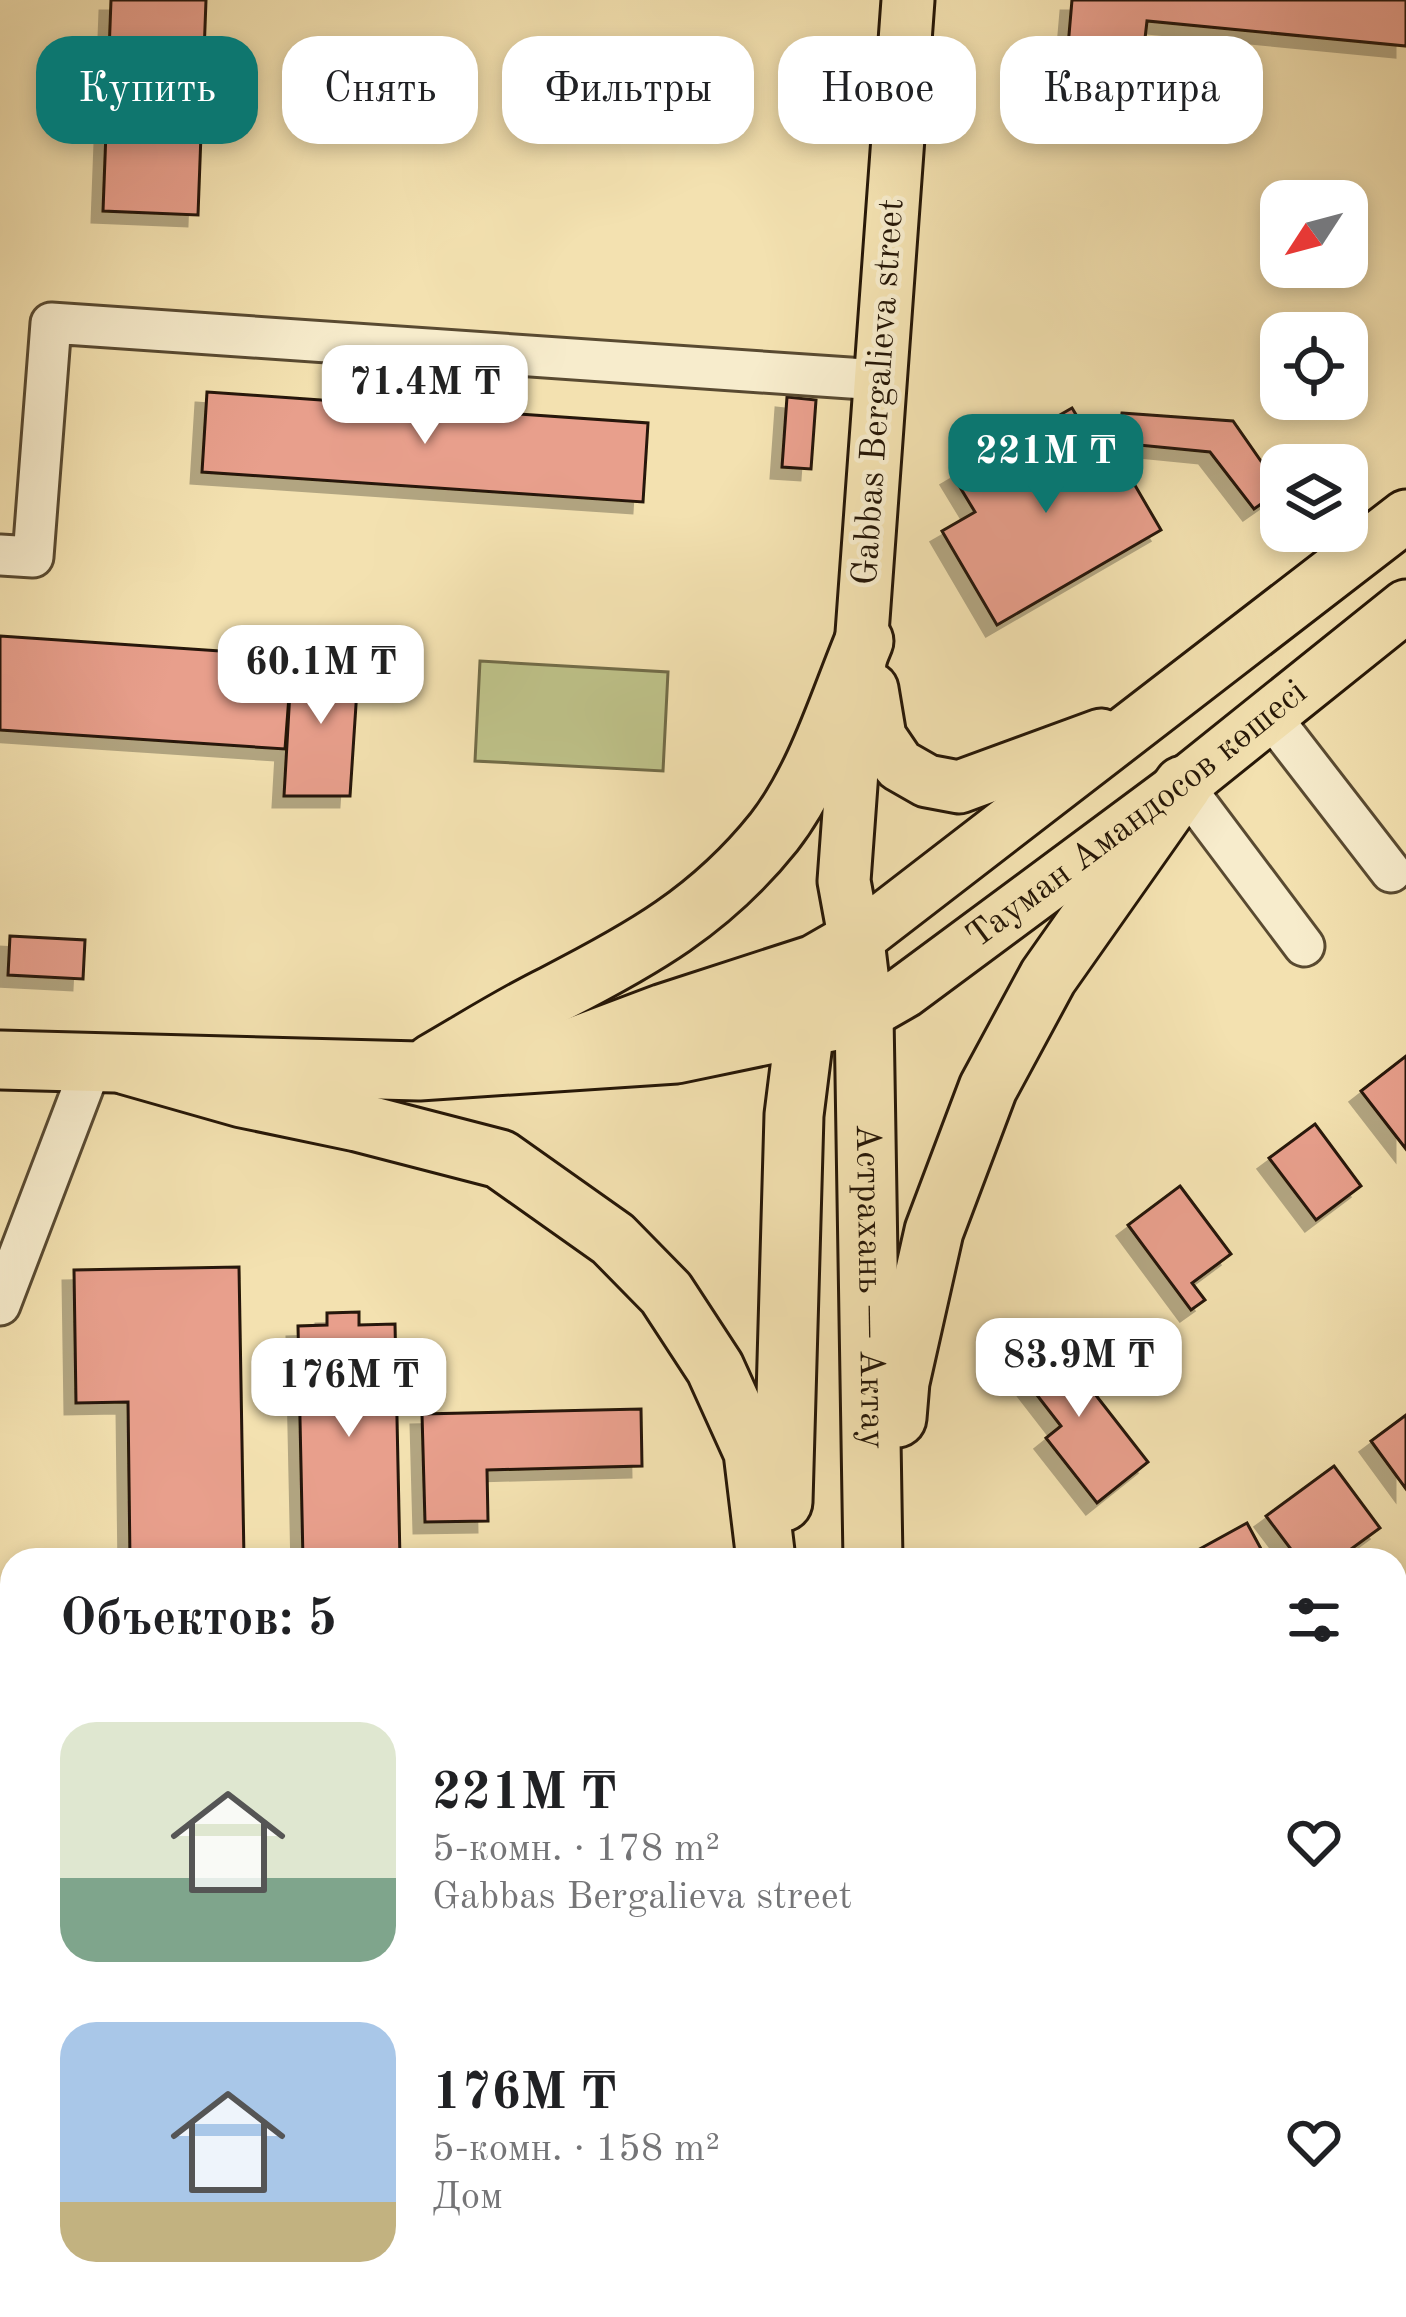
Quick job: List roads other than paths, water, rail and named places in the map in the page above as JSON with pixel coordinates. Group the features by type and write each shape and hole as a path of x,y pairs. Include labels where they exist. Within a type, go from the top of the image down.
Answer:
{"highway":[{"path":"418,1071 552,995 614,966 676,926 733,877 776,829 806,775 864,640"},
{"path":"885,1548 901,1382 934,1231 988,1088 1048,977 1183,785"},
{"path":"531,1064 664,1013 838,934"},
{"name":"Астрахань — Актау","path":"838,934 864,1016 873,1548"},
{"name":"Астрахань — Актау","path":"782,1548 794,1114 802,1031 838,934"},
{"path":"0,1060 418,1071 676,1054 864,1016"},
{"path":"109,1064 500,1160 613,1239 666,1293 715,1368 753,1452 765,1548"}],"main road":[{"name":"Gabbas Bergalieva street","path":"864,640 908,0"},
{"name":"Тауман Амандосов көшесі","path":"838,934 1136,724 1406,516"},
{"name":"Тауман Амандосов көшесі","path":"864,1016 904,992 1183,785 1406,606"},
{"path":"864,640 880,737 899,765 927,781 959,787 1136,724"},
{"path":"838,934 864,640"}],"street":[{"path":"0,555 33,557 51,323 880,380"},
{"path":"1268,713 1391,872"},
{"path":"1183,785 1304,946"},
{"path":"0,1305 109,1064"}]}
